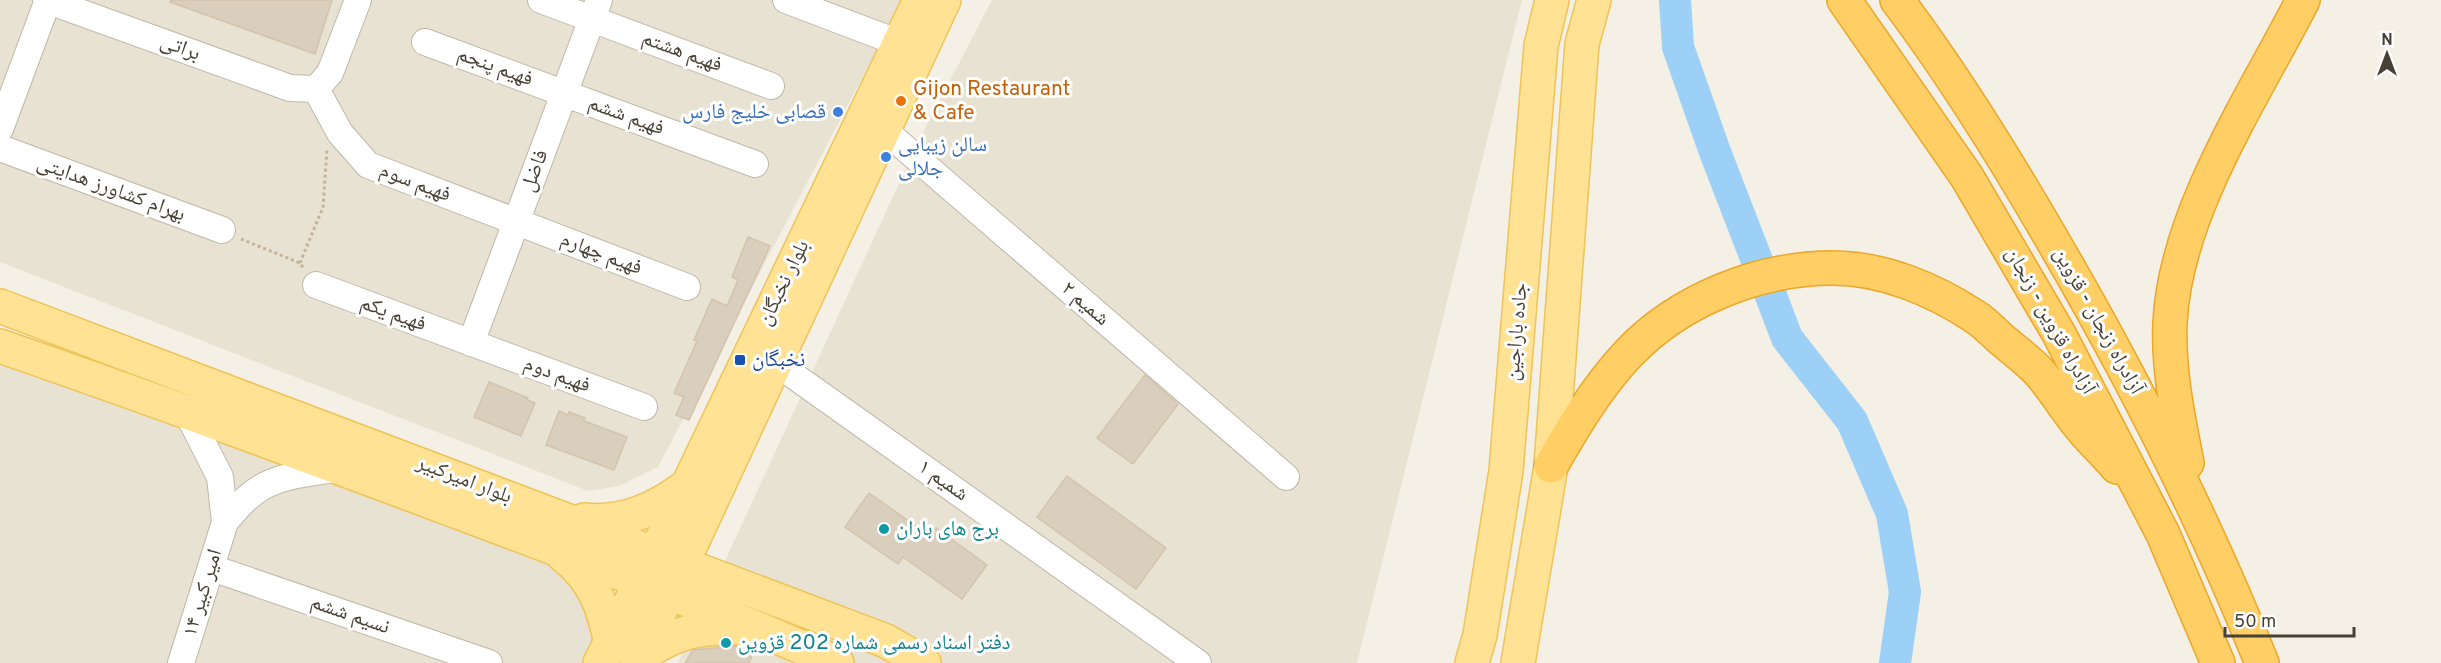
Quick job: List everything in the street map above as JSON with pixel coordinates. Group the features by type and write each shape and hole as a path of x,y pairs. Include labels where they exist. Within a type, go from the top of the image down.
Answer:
{"highway":[{"name":"آزادراه قزوین - زنجان","path":"1844,0 1967,177 2059,334 2144,494 2218,663"},
{"name":"آزادراه زنجان - قزوین","path":"1897,0 2003,155 2127,373 2159,432 2198,515 2262,663"},
{"path":"2198,515 2177,411 2171,364 2170,322 2176,280 2188,231 2204,192 2243,112 2303,0"},
{"path":"1551,466 1574,427 1612,372 1629,353 1675,315 1710,296 1751,280 1788,271 1834,268 1881,274 1930,291 1975,316 2039,372 2083,430 2144,494"}],"main road":[{"name":"بلوار نخبگان","path":"621,657 669,559 776,363 884,130 909,47 920,0"},
{"name":"بلوار نخبگان","path":"669,559 687,486 909,47 944,0"},
{"name":"جاده باراجین","path":"1472,663 1480,635 1506,471 1540,46 1552,0"},
{"name":"جاده باراجین","path":"1518,663 1551,466 1582,44 1594,0"},
{"name":"بلوار امیرکبیر","path":"0,306 564,535 655,588 759,628 837,663"},
{"name":"بلوار امیرکبیر","path":"0,346 186,410 342,468 564,535 669,559 886,641 924,663"},
{"path":"687,486 661,505 630,517 598,522 564,535 575,565 594,588 621,657 680,633 700,629 759,628"}],"street":[{"path":"0,129 47,0"},
{"name":"براتی","path":"47,0 291,88 316,89"},
{"path":"316,89 330,73 358,0"},
{"name":"فهیم هشتم","path":"541,0 595,9 771,86"},
{"path":"786,0 909,47"},
{"name":"فاضل","path":"471,343 595,9"},
{"name":"فهیم پنجم","path":"425,42 564,93"},
{"name":"فهیم سوم","path":"316,89 340,133 368,165 516,221"},
{"name":"فهیم ششم","path":"564,93 755,164"},
{"name":"شمیم ۲","path":"884,130 1286,477"},
{"name":"بهرام کشاورز هدایتی","path":"0,148 222,230"},
{"name":"فهیم چهارم","path":"516,221 687,287"},
{"name":"فهیم یکم","path":"316,285 471,343"},
{"name":"فهیم دوم","path":"471,343 644,407"},
{"name":"شمیم ۱","path":"776,363 1198,663"},
{"name":"امیر کبیر ۱۴","path":"181,663 225,522 220,477 186,410"},
{"name":"امیر کبیر ۱۴","path":"225,522 246,499 261,487 291,477 342,468"},
{"name":"نسیم ششم","path":"212,568 489,663"}],"path":[{"path":"300,263 323,207 330,115"},
{"path":"222,230 300,263 316,285"}],"shaded area":[{"path":"0,0 903,0 658,467 619,486 588,491 0,262"},
{"path":"992,0 1522,0 1357,663 678,663 919,140"},
{"path":"0,340 570,547 606,615 583,663 0,663"}],"building":[{"path":"171,0 332,0 315,54 170,2"},
{"path":"748,237 770,246 689,420 676,415 684,397 674,393 697,341 694,340 712,299 727,306 738,280 732,277"},
{"path":"1145,375 1178,404 1133,464 1097,438"},
{"path":"489,382 535,403 521,436 474,417"},
{"path":"559,411 585,418 584,421 627,437 614,470 546,445"},
{"path":"1067,476 1166,548 1136,589 1037,517"},
{"path":"869,493 930,536 936,528 987,565 962,599 903,557 898,564 845,527"},
{"path":"748,645 755,648 749,663 685,663 693,650"}],"waterway":[{"path":"1675,0 1678,47 1759,266"},
{"path":"1768,288 1787,338 1852,421 1892,514 1905,592 1895,663"}],"place":[{"name":"Gijon Restaurant & Cafe","path":"901,101"},
{"name":"قصابی خلیج فارس","path":"838,112"},
{"name":"سالن زیبایی جلالی","path":"886,157"},
{"name":"نخبگان","path":"740,360"},
{"name":"برج های باران","path":"884,529"},
{"name":"دفتر اسناد رسمی شماره 202 قزوین","path":"726,643"}]}
